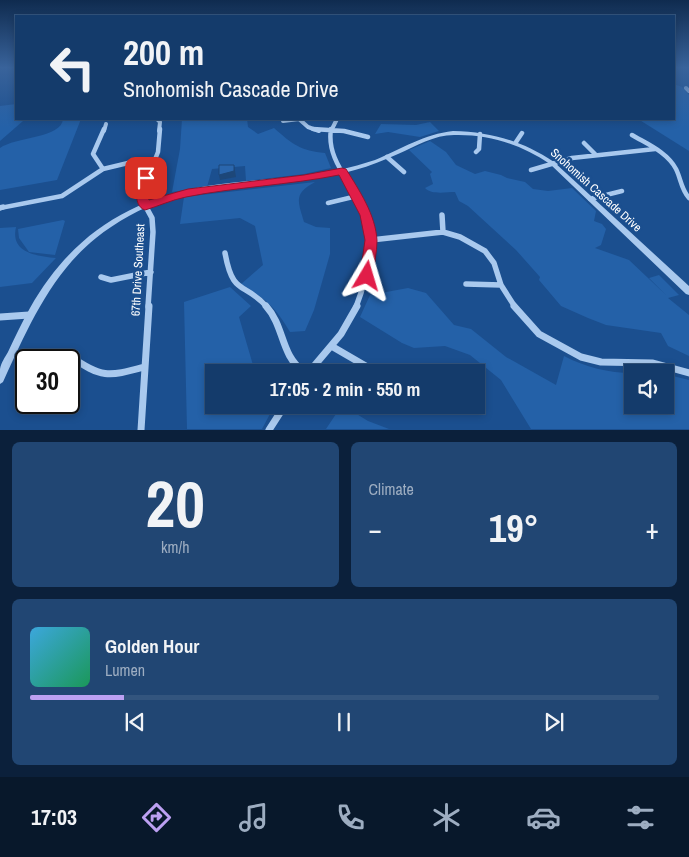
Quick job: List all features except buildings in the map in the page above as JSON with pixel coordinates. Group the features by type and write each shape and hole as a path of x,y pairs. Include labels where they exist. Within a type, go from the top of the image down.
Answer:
{"street":[{"name":"67th Drive Southeast","path":"141,430 154,232 152,218 141,194 158,152 160,122 158,120"},
{"path":"282,121 290,120"},
{"path":"300,120 304,126 310,129 344,131 368,137"},
{"path":"317,364 333,347 357,309 367,276 371,240 366,215 331,149 330,131 336,120"},
{"path":"104,169 93,154 94,145 105,129 106,124"},
{"name":"Snohomish Cascade Drive","path":"0,379 29,315 50,282 72,256 94,236 145,206 164,198 188,193 304,179 342,172 387,157 417,142 451,133 480,134 516,142 535,151 552,163 689,291"},
{"path":"516,142 522,133"},
{"path":"476,152 479,149 480,134"},
{"path":"632,135 665,156 675,168 679,184 689,198"},
{"path":"584,143 595,154"},
{"path":"531,170 552,163 595,154 642,152 655,149"},
{"path":"387,157 404,172"},
{"path":"0,208 62,196 104,169 128,163 154,161"},
{"path":"590,199 622,191"},
{"path":"328,203 357,196"},
{"path":"442,215 443,232"},
{"path":"371,240 443,232 474,244 485,251 494,263 501,285 519,313 539,334 581,357 600,362 653,363 689,373"},
{"path":"225,253 231,280 241,290 258,299 270,310 280,326 292,361 295,364"},
{"path":"101,277 111,280 151,272"},
{"path":"466,284 501,285"},
{"path":"0,317 29,315"},
{"path":"333,347 362,364"},
{"path":"80,363 94,373 104,375 116,375 144,367"},
{"path":"269,430 279,414"}],"shaded area":[{"path":"675,88 683,88 689,95 689,151 640,120 675,120"},
{"path":"15,104 15,120 27,120 23,121 0,141 0,106"},
{"path":"63,120 81,120 57,180 0,190 0,148 7,144 47,134 61,125"},
{"path":"182,120 247,120 248,127 258,134 274,128 297,146 325,153 331,168 304,174 246,181 245,166 212,169 207,187 172,192 180,149"},
{"path":"430,122 439,131 420,137 388,132 375,134 381,124 416,125"},
{"path":"430,141 446,152 456,165 475,174 485,171 501,175 525,182 533,189 548,191 572,188 596,211 594,221 602,224 606,229 601,245 595,248 629,260 666,295 649,278 659,275 679,295 668,298 689,315 689,356 668,346 661,333 606,325 561,306 539,280 540,277 516,250 468,206 459,201 455,192 435,192 425,188 433,184 430,174 432,172 409,150"},
{"path":"315,182 300,194 300,209 304,222 316,227 330,228 330,254 314,310 305,331 290,332 280,316 269,304 240,285 263,265 255,226 240,218 180,224 184,197"},
{"path":"65,221 55,255 29,252 19,238 18,229"},
{"path":"16,227 15,236 17,243 26,252 56,258 32,283 0,287 0,228"},
{"path":"230,287 251,306 239,317 253,364 205,364 205,414 270,414 262,429 187,429 184,302"},
{"path":"408,288 426,293 454,325 471,329 506,357 556,385 564,356 597,369 624,373 624,414 674,414 674,376 689,380 689,429 531,429 501,380 485,367 485,364 481,364 470,355 445,346 414,348 402,343 360,317 370,295"},
{"path":"336,414 357,414 368,421 389,429 326,429"}],"route":[{"path":"146,178 141,194 145,206 164,198 188,193 231,186 304,179 342,172 366,215 371,240 367,276"}]}
